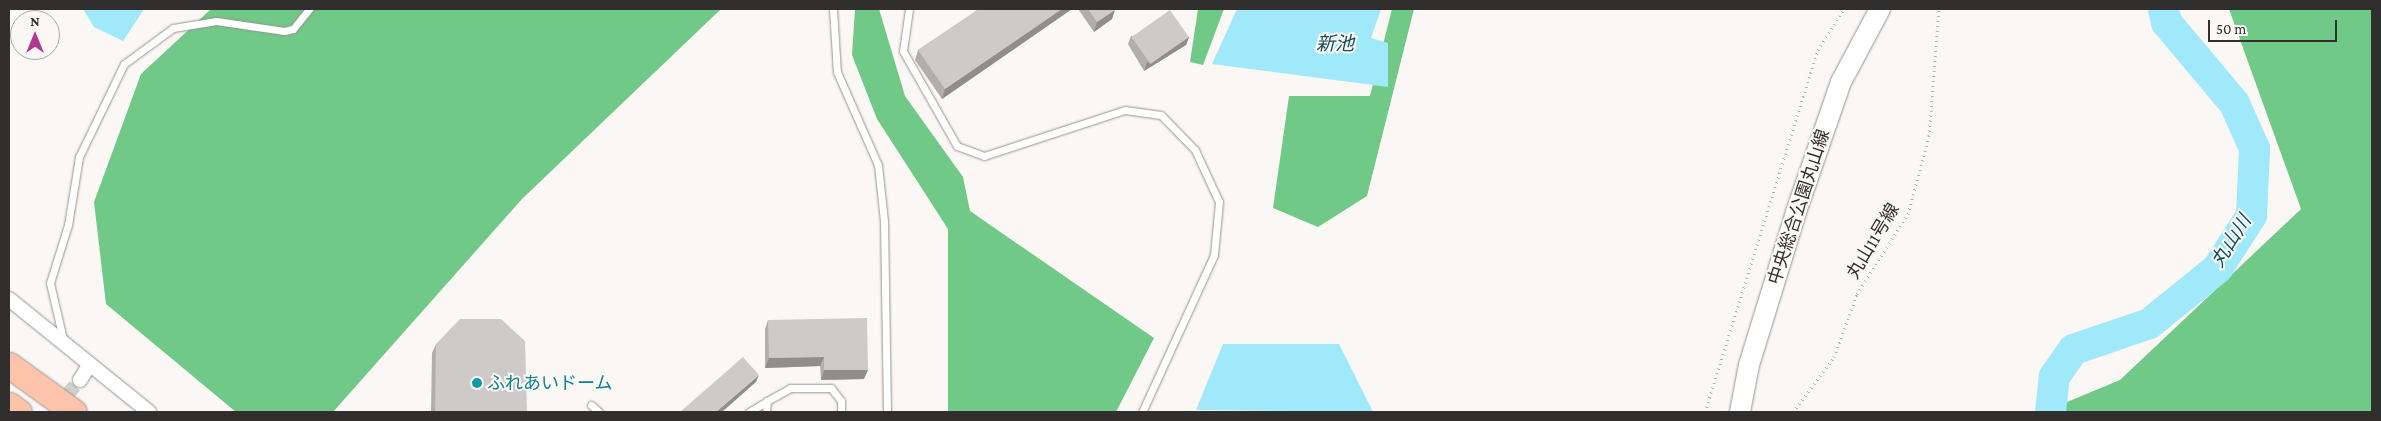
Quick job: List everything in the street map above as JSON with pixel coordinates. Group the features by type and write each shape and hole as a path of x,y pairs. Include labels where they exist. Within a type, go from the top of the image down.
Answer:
{"highway":[{"path":"9,365 74,412"},
{"path":"9,405 19,412"}],"street":[{"name":"中央総合公園丸山線","path":"1740,412 1749,365 1796,212 1842,82 1880,9"},
{"path":"9,299 63,339 88,367 149,412"},
{"path":"80,380 88,367"}],"lane":[{"path":"63,339 50,283 68,224 79,156 124,64 174,28 216,21 284,30 293,28 309,9"},
{"path":"833,9 837,72 878,165 884,220 887,412"},
{"path":"908,9 903,51 958,146 984,156 1125,110 1160,115 1194,150 1219,202 1214,255 1142,412"},
{"path":"749,412 790,388 831,388 841,401 841,412"},
{"path":"766,401 766,412"},
{"path":"591,405 600,412"}],"path":[{"path":"1705,412 1818,50 1844,9"},
{"name":"丸山11号線","path":"1793,412 1834,357 1857,294 1908,214 1929,136 1940,9"}],"green space":[{"path":"211,9 721,9 522,199 333,412 236,412 106,304 94,202 141,74"},
{"path":"855,9 879,9 905,96 963,177 970,211 1154,338 1116,412 948,412 948,229 877,119 852,55"},
{"path":"1198,9 1224,9 1203,65 1190,62"},
{"path":"1392,9 1414,9 1367,196 1318,227 1273,208 1289,96 1370,96"},
{"path":"2229,9 2372,9 2372,412 2043,412 2120,380 2301,209"}],"water":[{"path":"83,9 144,9 123,41 94,27"},
{"name":"新池","path":"1237,9 1381,9 1371,38 1388,43 1388,87 1212,64"},
{"path":"1223,344 1339,344 1373,412 1196,410"}],"building":[{"path":"979,9 1062,9 945,89 918,50"},
{"path":"1088,9 1114,9 1115,10 1097,22"},
{"path":"1170,10 1189,37 1150,64 1131,37"},
{"path":"867,318 868,370 824,370 824,357 769,358 768,320"},
{"name":"ふれあいドーム","path":"460,319 501,319 525,341 527,412 435,412 436,344"},
{"path":"743,357 759,375 716,412 680,412"}],"waterway":[{"name":"丸山川","path":"2050,412 2054,376 2073,349 2149,323 2217,268 2251,215 2254,148 2234,103 2166,22 2163,9"}],"tunnel":[{"path":"52,412 80,380"}],"place":[{"name":"ふれあいドーム","path":"477,383"}]}
